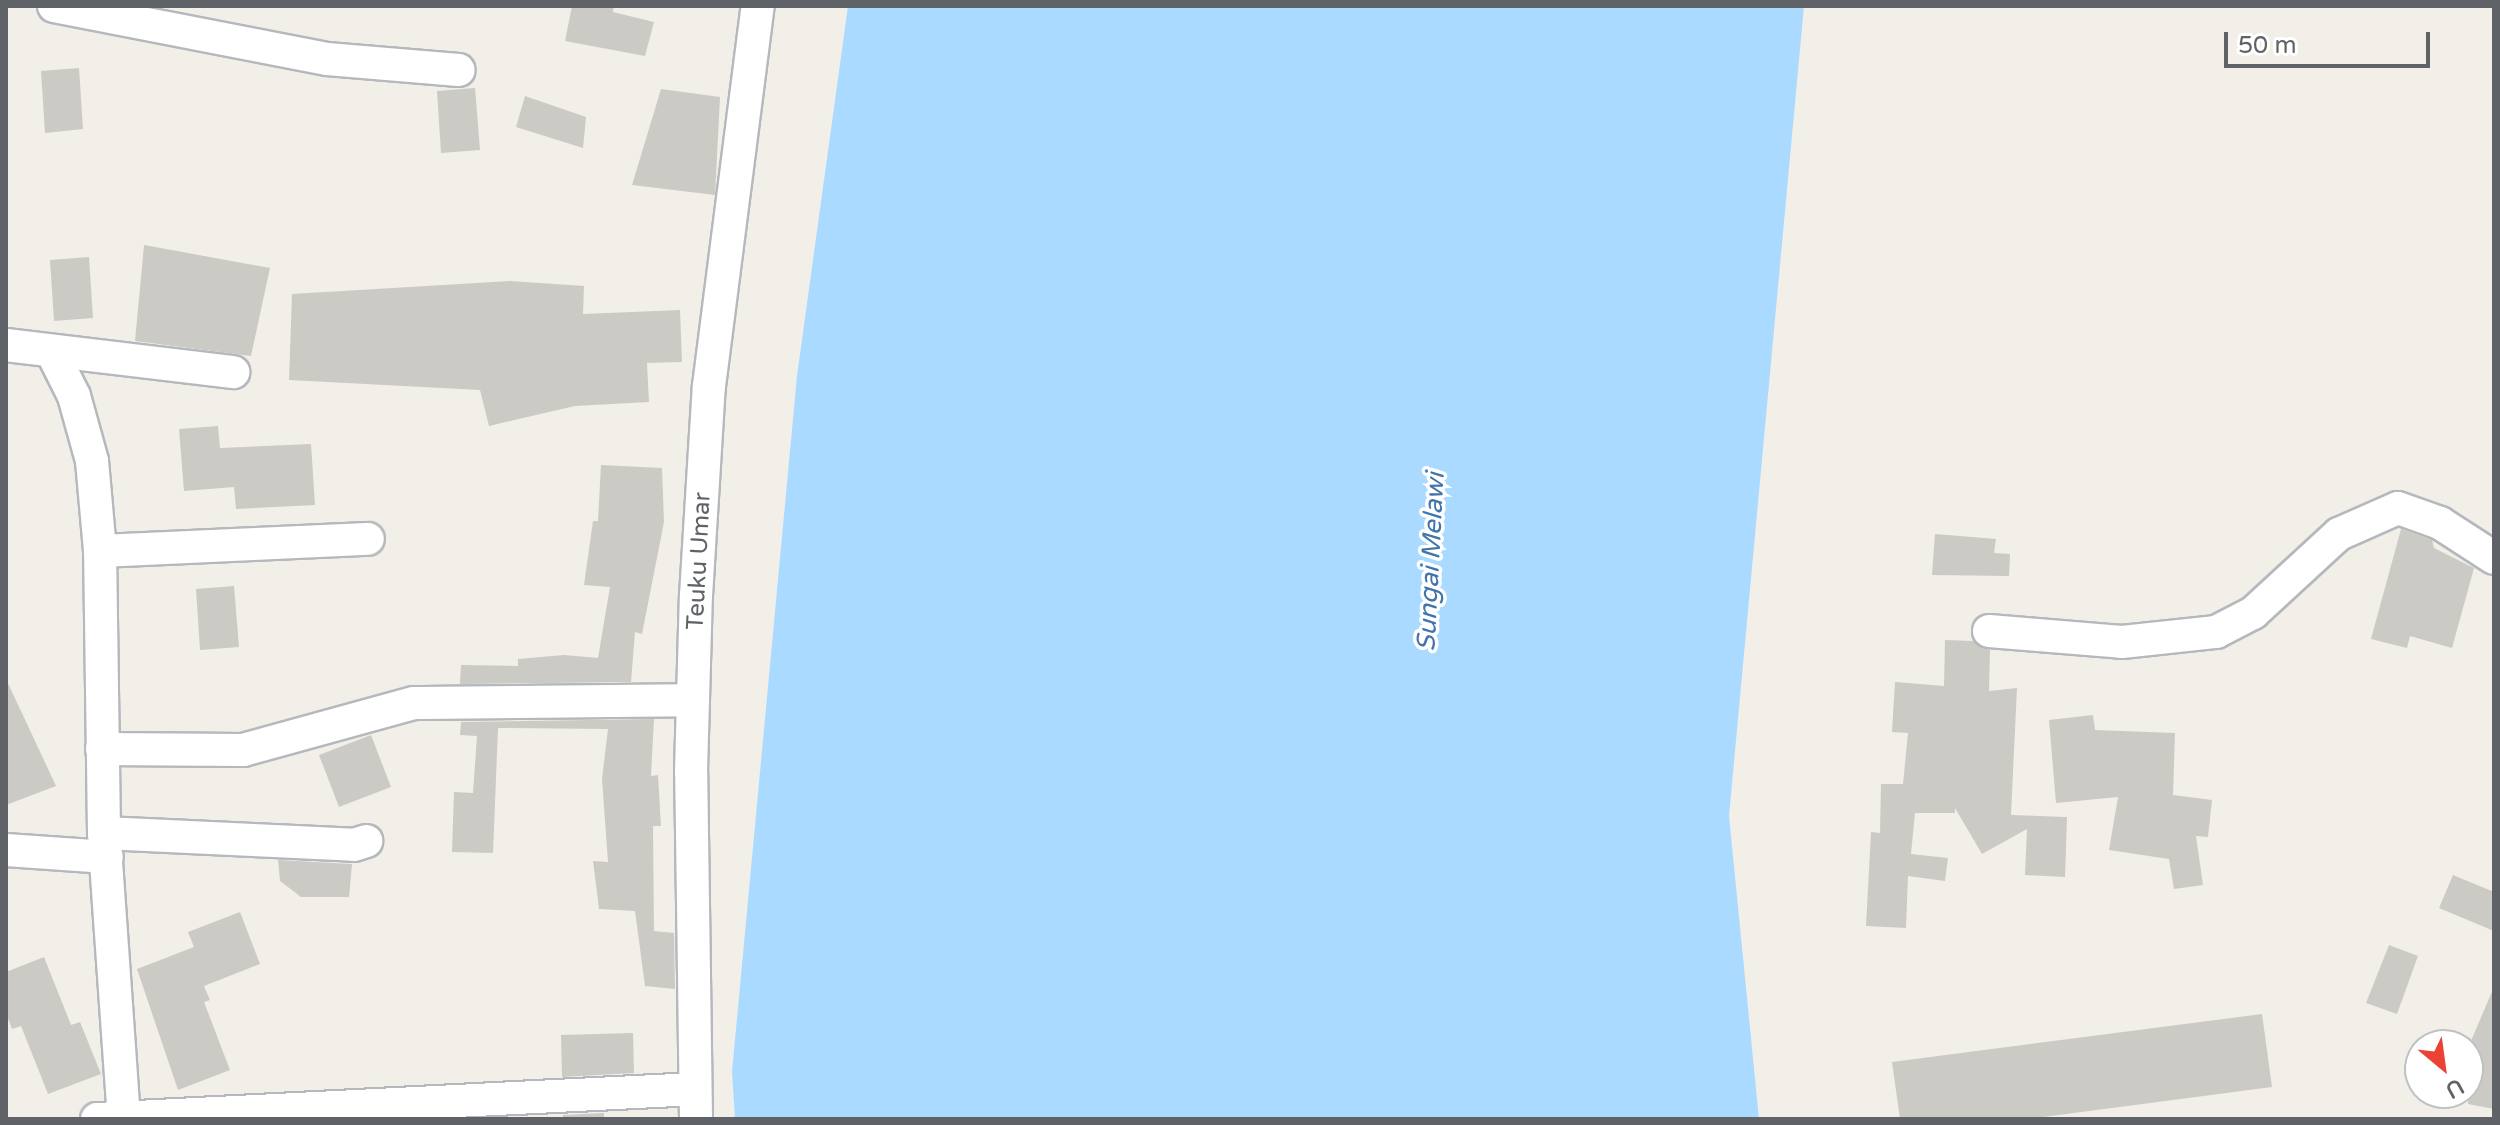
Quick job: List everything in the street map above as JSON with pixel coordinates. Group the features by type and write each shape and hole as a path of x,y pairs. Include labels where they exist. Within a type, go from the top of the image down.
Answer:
{"street":[{"path":"54,6 327,59 459,70"},
{"name":"Teuku Umar","path":"696,1104 693,700 709,386 758,6"},
{"path":"6,345 233,372"},
{"path":"52,352 74,396 92,461 100,551 102,749 115,1118 696,1104"},
{"path":"1989,631 2122,642 2216,632 2253,613 2339,534 2398,508 2440,523 2494,558"},
{"path":"100,551 368,539"},
{"path":"102,749 243,750 414,703 693,700"},
{"path":"6,850 106,845 354,845 366,841"}],"water":[{"name":"Sungai Melawi","path":"848,6 1804,6 1729,816 1759,1119 735,1119 732,1072 797,376"}],"building":[{"path":"572,6 614,6 613,12 654,22 645,56 565,41"},
{"path":"79,68 83,129 45,133 41,71"},
{"path":"475,88 480,150 441,153 437,91"},
{"path":"661,89 720,97 715,195 632,185"},
{"path":"525,96 586,117 583,148 516,127"},
{"path":"144,245 270,268 251,356 135,341"},
{"path":"89,257 93,318 54,321 50,260"},
{"path":"510,281 584,286 583,314 680,310 682,362 647,363 649,402 575,406 489,426 480,390 289,380 292,294"},
{"path":"218,426 220,448 311,444 315,505 236,509 234,487 184,491 179,429"},
{"path":"601,465 662,468 664,522 642,634 635,632 631,682 460,684 461,665 518,666 518,659 564,655 598,658 610,587 584,585 593,521 598,521"},
{"path":"2401,529 2432,540 2434,548 2474,568 2452,648 2410,636 2407,648 2371,639"},
{"path":"1935,534 1996,539 1994,553 2010,554 2009,576 1932,575"},
{"path":"234,586 239,647 200,650 196,589"},
{"path":"1945,640 1973,641 1990,650 1989,691 2017,688 2011,815 2067,817 2065,877 2025,875 2027,829 1982,854 1955,808 1955,813 1915,813 1911,854 1948,858 1945,881 1908,876 1906,928 1866,926 1871,832 1880,833 1881,784 1903,784 1908,733 1892,732 1895,682 1944,686"},
{"path":"6,679 56,786 6,805"},
{"path":"2093,715 2095,730 2175,733 2173,795 2212,800 2208,837 2196,836 2203,885 2174,889 2169,859 2109,850 2118,797 2056,803 2049,720"},
{"path":"654,719 651,776 658,775 661,826 653,826 654,931 674,933 675,989 645,986 635,911 599,909 593,861 608,862 602,779 608,729 498,728 493,853 452,852 454,792 473,793 477,736 460,735 461,722"},
{"path":"371,735 391,787 339,807 319,755"},
{"path":"278,860 352,864 349,897 301,897 280,881"},
{"path":"2453,875 2494,892 2494,931 2439,908"},
{"path":"240,912 260,964 204,986 210,1000 204,1002 230,1070 178,1090 137,969 194,947 188,932"},
{"path":"2389,945 2418,956 2397,1014 2366,1003"},
{"path":"44,957 71,1025 80,1022 101,1074 48,1094 21,1026 12,1029 6,1013 6,972"},
{"path":"2494,987 2494,1109 2484,1107 2484,1029 2476,1029"},
{"path":"2262,1014 2272,1087 2029,1119 1900,1119 1892,1062"},
{"path":"633,1033 634,1073 562,1077 561,1035"},
{"path":"604,1113 604,1119 563,1119 563,1115"}]}
